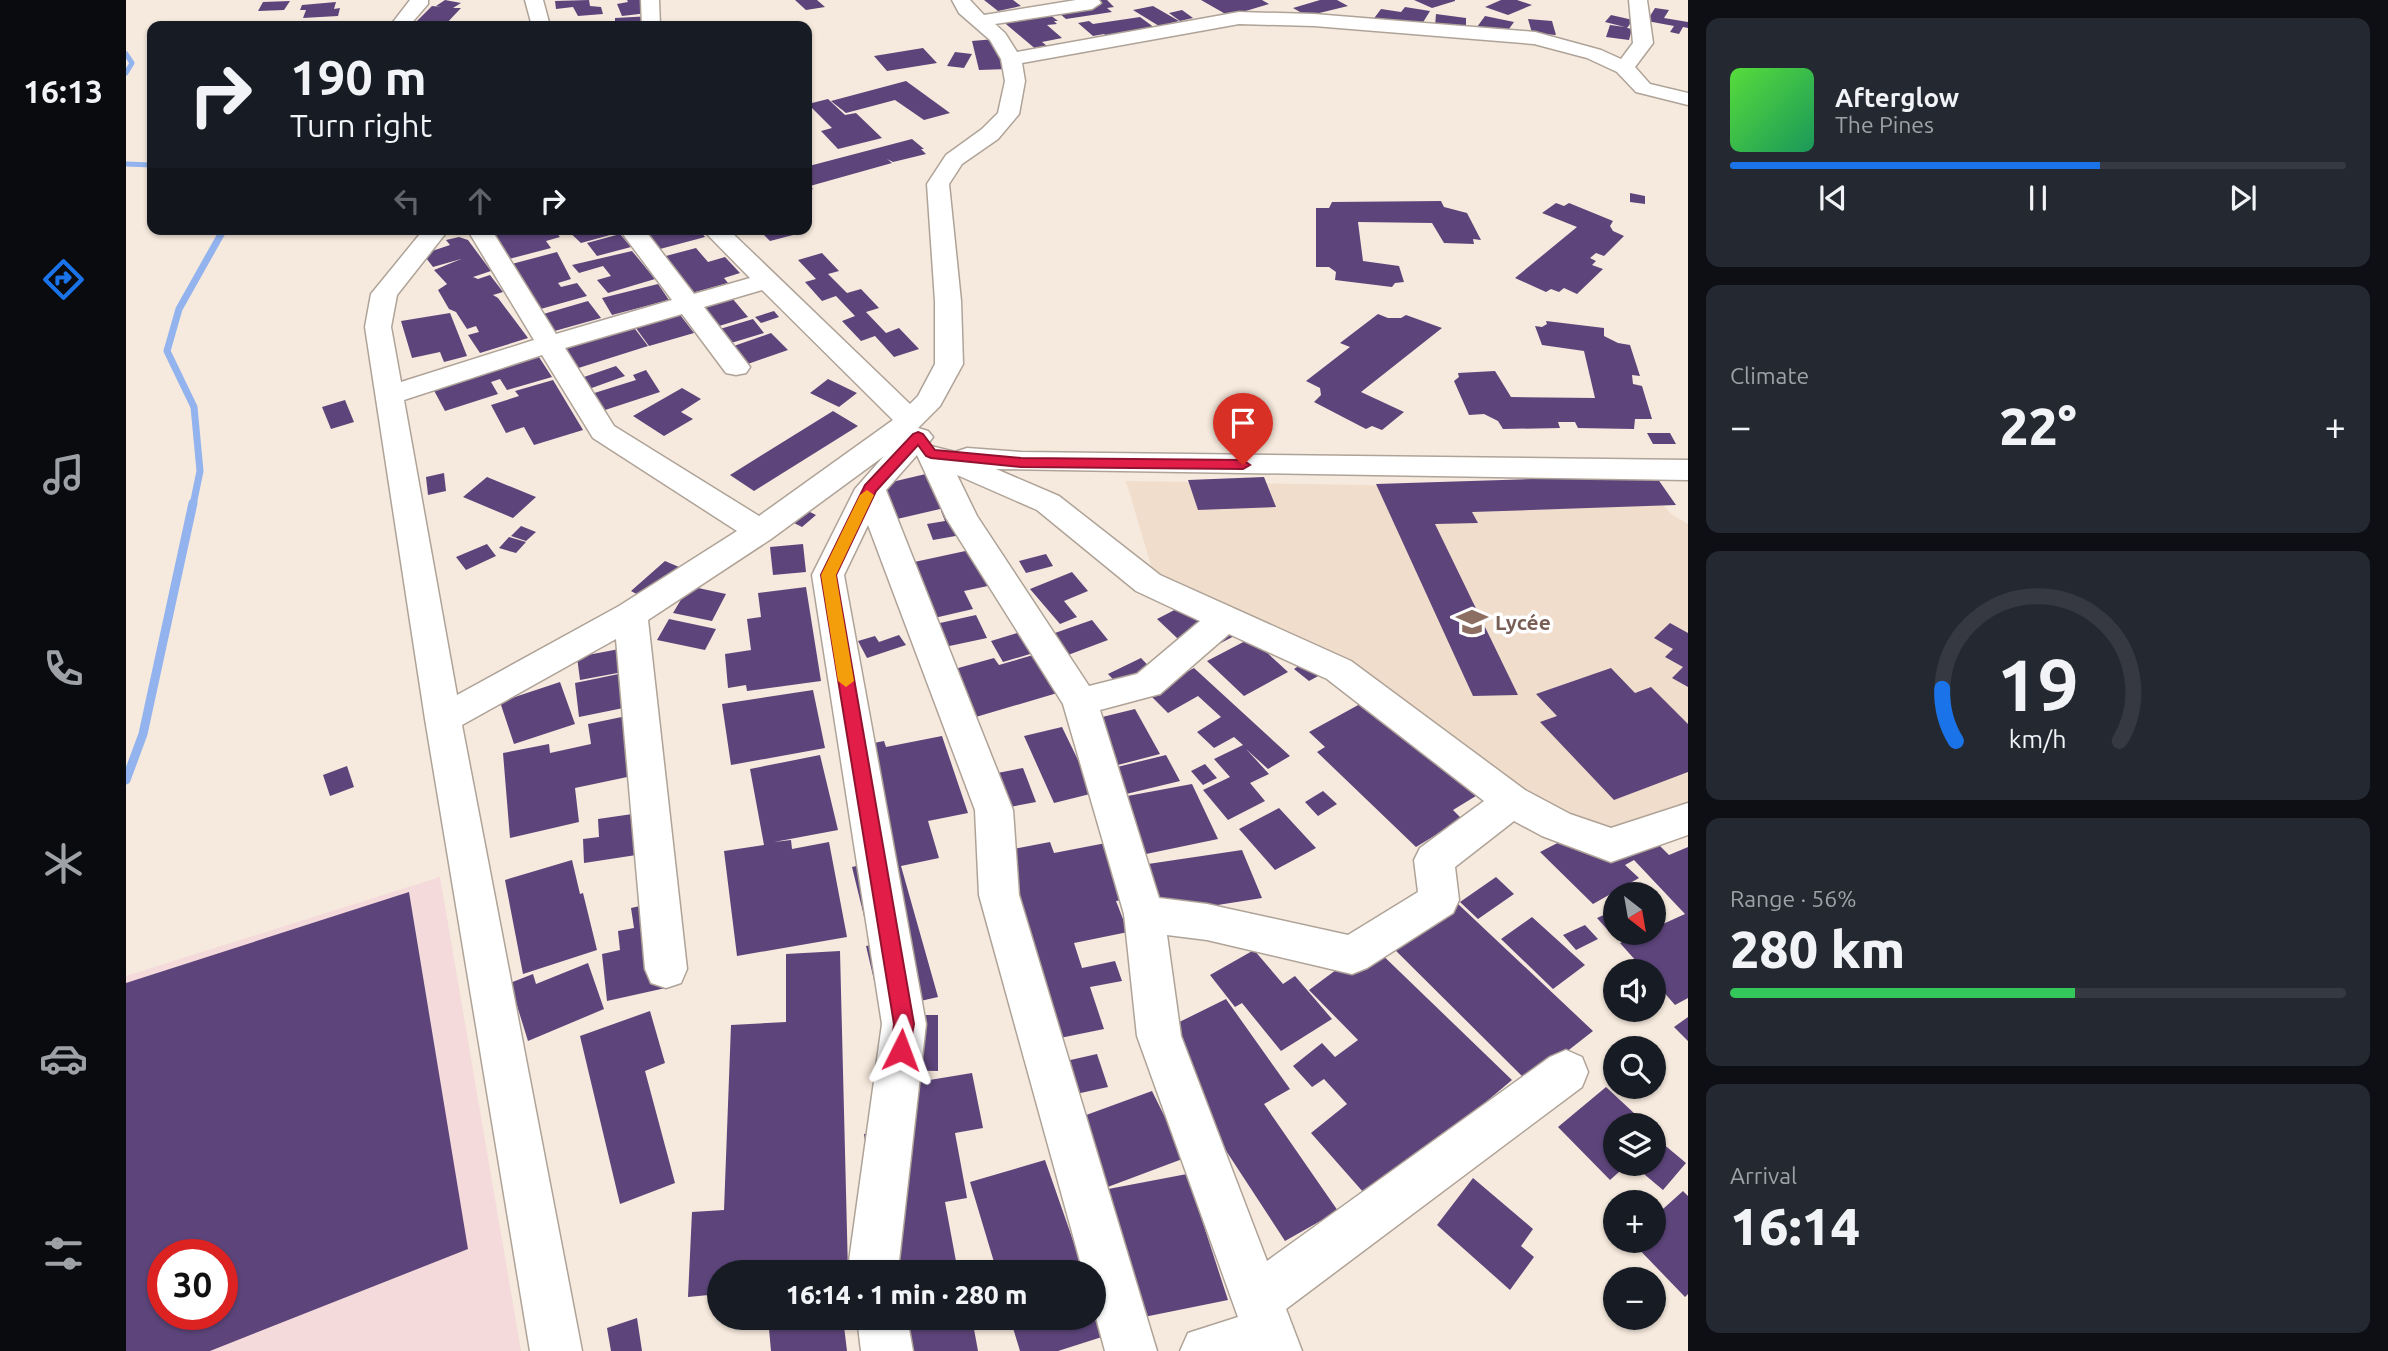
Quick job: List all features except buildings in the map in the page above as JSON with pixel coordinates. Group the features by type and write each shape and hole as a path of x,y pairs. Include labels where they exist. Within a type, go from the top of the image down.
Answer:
{"street":[{"path":"404,21 419,4 419,0"},
{"path":"534,0 540,21"},
{"path":"650,0 650,21"},
{"path":"1624,68 1643,43 1638,0"},
{"path":"1011,59 1239,18 1284,3 1311,2"},
{"path":"971,10 1092,3"},
{"path":"874,1260 904,1024 828,575 870,489 915,435 949,364 948,301 937,184 954,160 990,134 1008,114 1015,81 1011,59 998,37 971,10"},
{"path":"1239,18 1314,20 1535,38 1594,54 1624,68 1643,88 1688,99"},
{"path":"432,235 384,294 378,327 443,719 556,1351"},
{"path":"483,235 603,432 760,531"},
{"path":"636,235 736,367"},
{"path":"720,235 915,435 962,518 1080,702 1144,915 1159,1036 1268,1328"},
{"path":"390,396 549,344 767,281"},
{"path":"915,435 1048,503 1148,583 1339,670 1513,801 1556,825 1611,845 1688,820"},
{"path":"443,719 631,615 915,435 1021,462 1688,470"},
{"path":"870,489 994,810 999,895 1131,1351"},
{"path":"631,615 666,969"},
{"path":"1080,702 1148,685 1225,618"},
{"path":"1144,915 1207,922 1352,955 1439,900 1434,860 1513,801"},
{"path":"1206,1351 1268,1328 1566,1072"},
{"path":"884,1330 887,1351"}],"shaded area":[{"name":"Lycée","path":"1126,481 1650,490 1671,514 1688,524 1688,811 1614,836 1564,820 1153,572"},
{"path":"440,877 521,1351 126,1351 126,976"}],"waterway":[{"path":"126,54 132,63 126,73"},
{"path":"126,164 147,165"},
{"path":"193,505 200,471 194,407 167,351 179,309 221,235"},
{"path":"126,780 143,734 193,503"}],"slow traffic":[{"path":"846,681 828,575 867,495"}],"place":[{"name":"Lycée","path":"1472,622"}],"route":[{"path":"901,1050 904,1024 828,575 870,489 918,437 931,453 1021,462 1243,465"}]}
